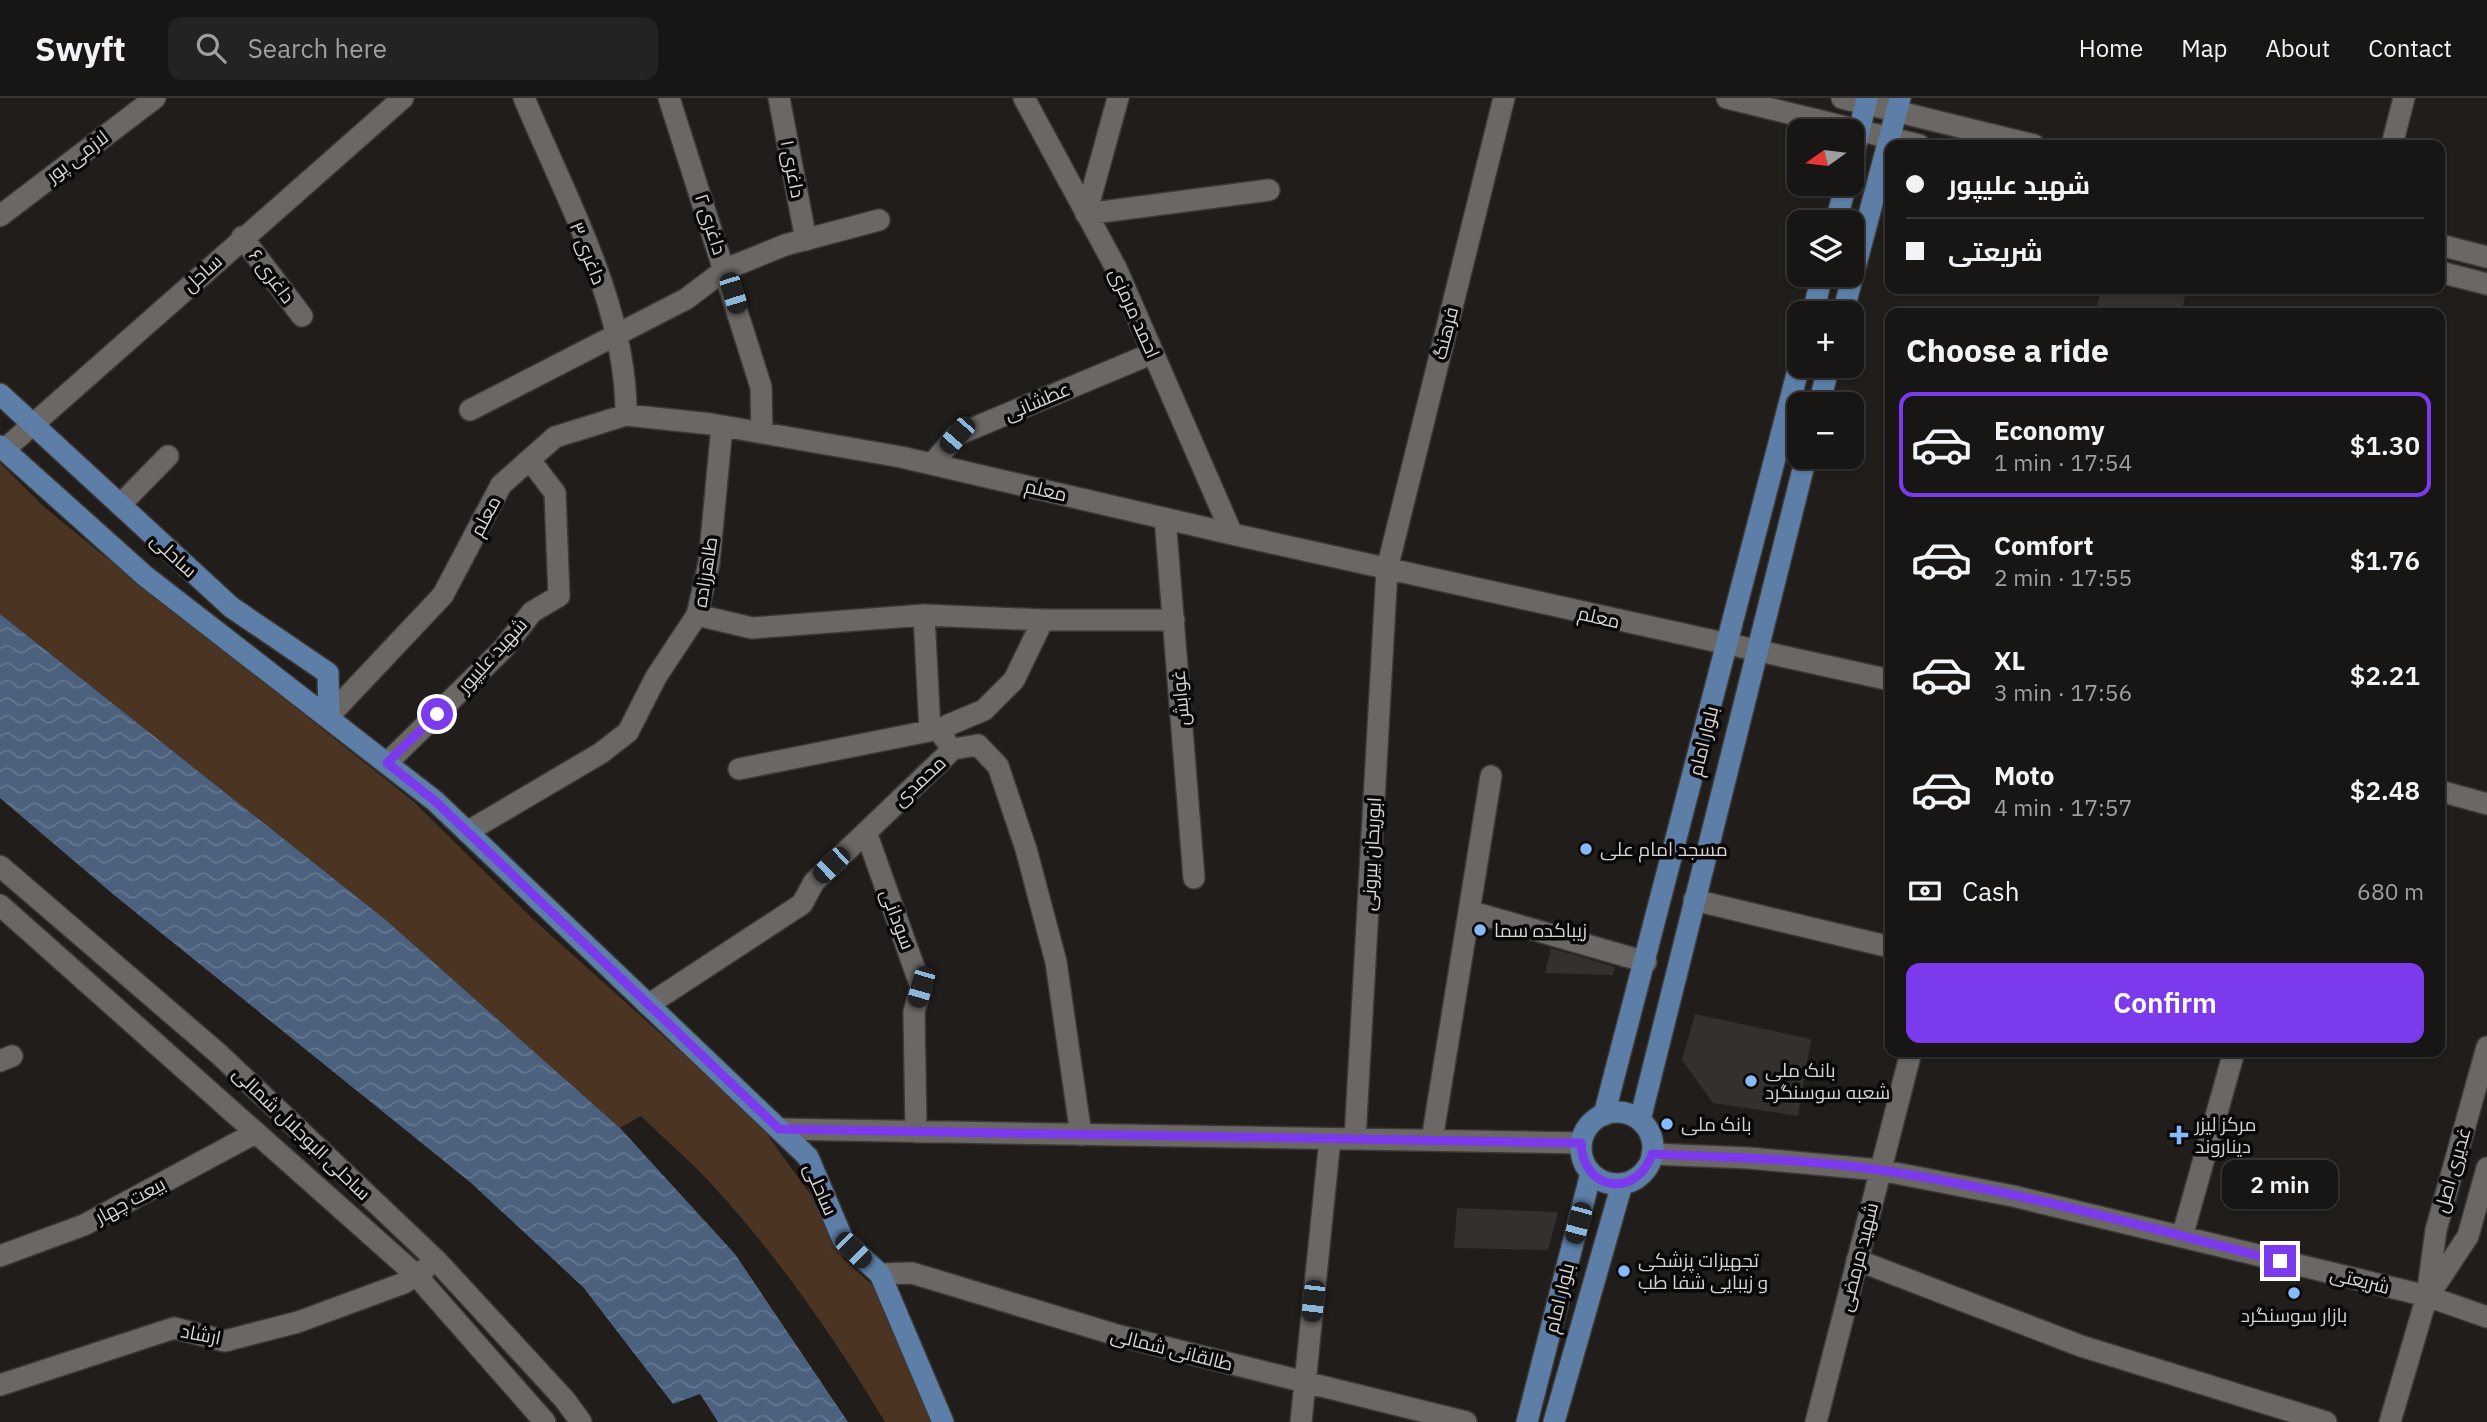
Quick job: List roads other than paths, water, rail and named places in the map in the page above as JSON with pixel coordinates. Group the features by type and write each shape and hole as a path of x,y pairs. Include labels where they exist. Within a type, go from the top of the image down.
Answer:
{"main road":[{"path":"1862,119 1867,101"},
{"path":"1889,138 1898,105"},
{"path":"1846,301 1885,153"},
{"name":"بلوار امام","path":"1604,1115 1796,378"},
{"name":"ساحلی","path":"0,394 231,607 328,673 329,716"},
{"name":"ساحلی","path":"2,448 145,576 329,716 435,801 807,1157 843,1240 880,1274 943,1422"},
{"name":"بلوار امام","path":"1640,1120 1754,651 1802,469"},
{"path":"1623,1113 1640,1120 1650,1135 1652,1154 1642,1174 1622,1184 1600,1180 1591,1173 1585,1164 1581,1143 1589,1125 1604,1115 1623,1113"},
{"name":"بلوار امام","path":"1527,1422 1591,1173"},
{"name":"بلوار امام","path":"1553,1422 1622,1184"}],"street":[{"name":"لازمی پور","path":"0,216 155,98"},
{"name":"ساحل","path":"2,448 33,425 242,237 403,98"},
{"name":"داغری ۳","path":"524,98 602,284 626,378 626,415"},
{"name":"داغری ۲","path":"669,98 726,269 761,387 762,433"},
{"name":"داغری ۱","path":"779,98 806,240"},
{"name":"احمد مرمزی","path":"1024,98 1116,268 1232,534"},
{"path":"1118,98 1086,214 1269,190"},
{"name":"فرهنگ","path":"1387,569 1504,98"},
{"path":"1727,98 1811,119"},
{"path":"1842,98 1898,105 2017,140"},
{"path":"2393,140 2404,98"},
{"path":"1864,132 1898,140"},
{"path":"470,410 531,376 616,337 686,299 726,269 806,240 879,220"},
{"name":"داغری ۶","path":"242,237 302,316"},
{"path":"2445,246 2487,257"},
{"path":"2445,273 2487,284"},
{"name":"عطشانی","path":"932,464 957,435 1153,353"},
{"name":"معلم","path":"329,716 443,595 502,485 555,437 626,415 722,426 932,464 1728,646 1885,679"},
{"name":"طاهرزاده","path":"722,426 709,563 697,615 752,628 924,615 1043,620 1174,620"},
{"path":"120,505 168,456"},
{"name":"شهید علیپور","path":"387,763 503,649 532,612 559,596 555,493 530,460"},
{"name":"غوابش","path":"1165,518 1194,878"},
{"name":"ابوریحان بیرونی","path":"1355,1139 1387,569"},
{"path":"467,832 601,753 628,732 656,677 697,615"},
{"path":"924,615 934,730 953,749"},
{"path":"739,769 934,730 984,710 1014,680 1043,620"},
{"name":"محمدی","path":"648,1005 802,904 814,882 953,749 978,745 998,766 1026,849 1056,962 1081,1135"},
{"path":"1432,1140 1491,776"},
{"path":"2445,792 2487,804"},
{"name":"سودانی","path":"866,832 921,987 914,1012 916,1132"},
{"name":"ساحلی البوجلال شمالی","path":"0,866 220,1055 437,1261 565,1400 580,1422"},
{"path":"1694,900 1885,946"},
{"name":"ساحلی البوجلال شمالی","path":"0,905 416,1275 545,1422"},
{"path":"1469,911 1646,962"},
{"name":"غدیری اصل","path":"2390,1422 2427,1296 2436,1230 2487,1047"},
{"name":"شهید مرمضی","path":"1816,1422 1910,1057"},
{"path":"2182,1237 2233,1057"},
{"path":"779,1129 1581,1143"},
{"name":"بیعت چهار","path":"0,1256 84,1225 255,1133"},
{"path":"1301,1422 1330,1139"},
{"name":"شریعتی","path":"1652,1154 1749,1158 1880,1170 2013,1196 2427,1296 2487,1317"},
{"name":"غدیری اصل","path":"2427,1296 2468,1236 2487,1168"},
{"path":"1857,1260 2081,1346 2326,1422"},
{"name":"ارشاد","path":"0,1385 174,1328 225,1341 298,1322 404,1283 437,1261"},
{"name":"طالقانی شمالی","path":"880,1274 912,1273 1120,1336 1466,1422"}],"water":[{"path":"0,614 386,920 620,1128 735,1254 848,1422 718,1422 700,1394 673,1404 583,1287 470,1182 114,895 0,798"}],"place":[{"name":"مسجد امام علی","path":"1586,849"},
{"name":"زیباکده سما","path":"1480,930"},
{"name":"بانک ملی شعبه سوسنگرد","path":"1751,1081"},
{"name":"بانک ملی","path":"1667,1124"},
{"name":"مرکز لیزر دیناروند","path":"2179,1135"},
{"name":"تجهیزات پزشکی و زیبایی شفا طب","path":"1624,1271"},
{"name":"بازار سوسنگرد","path":"2294,1293"}]}
